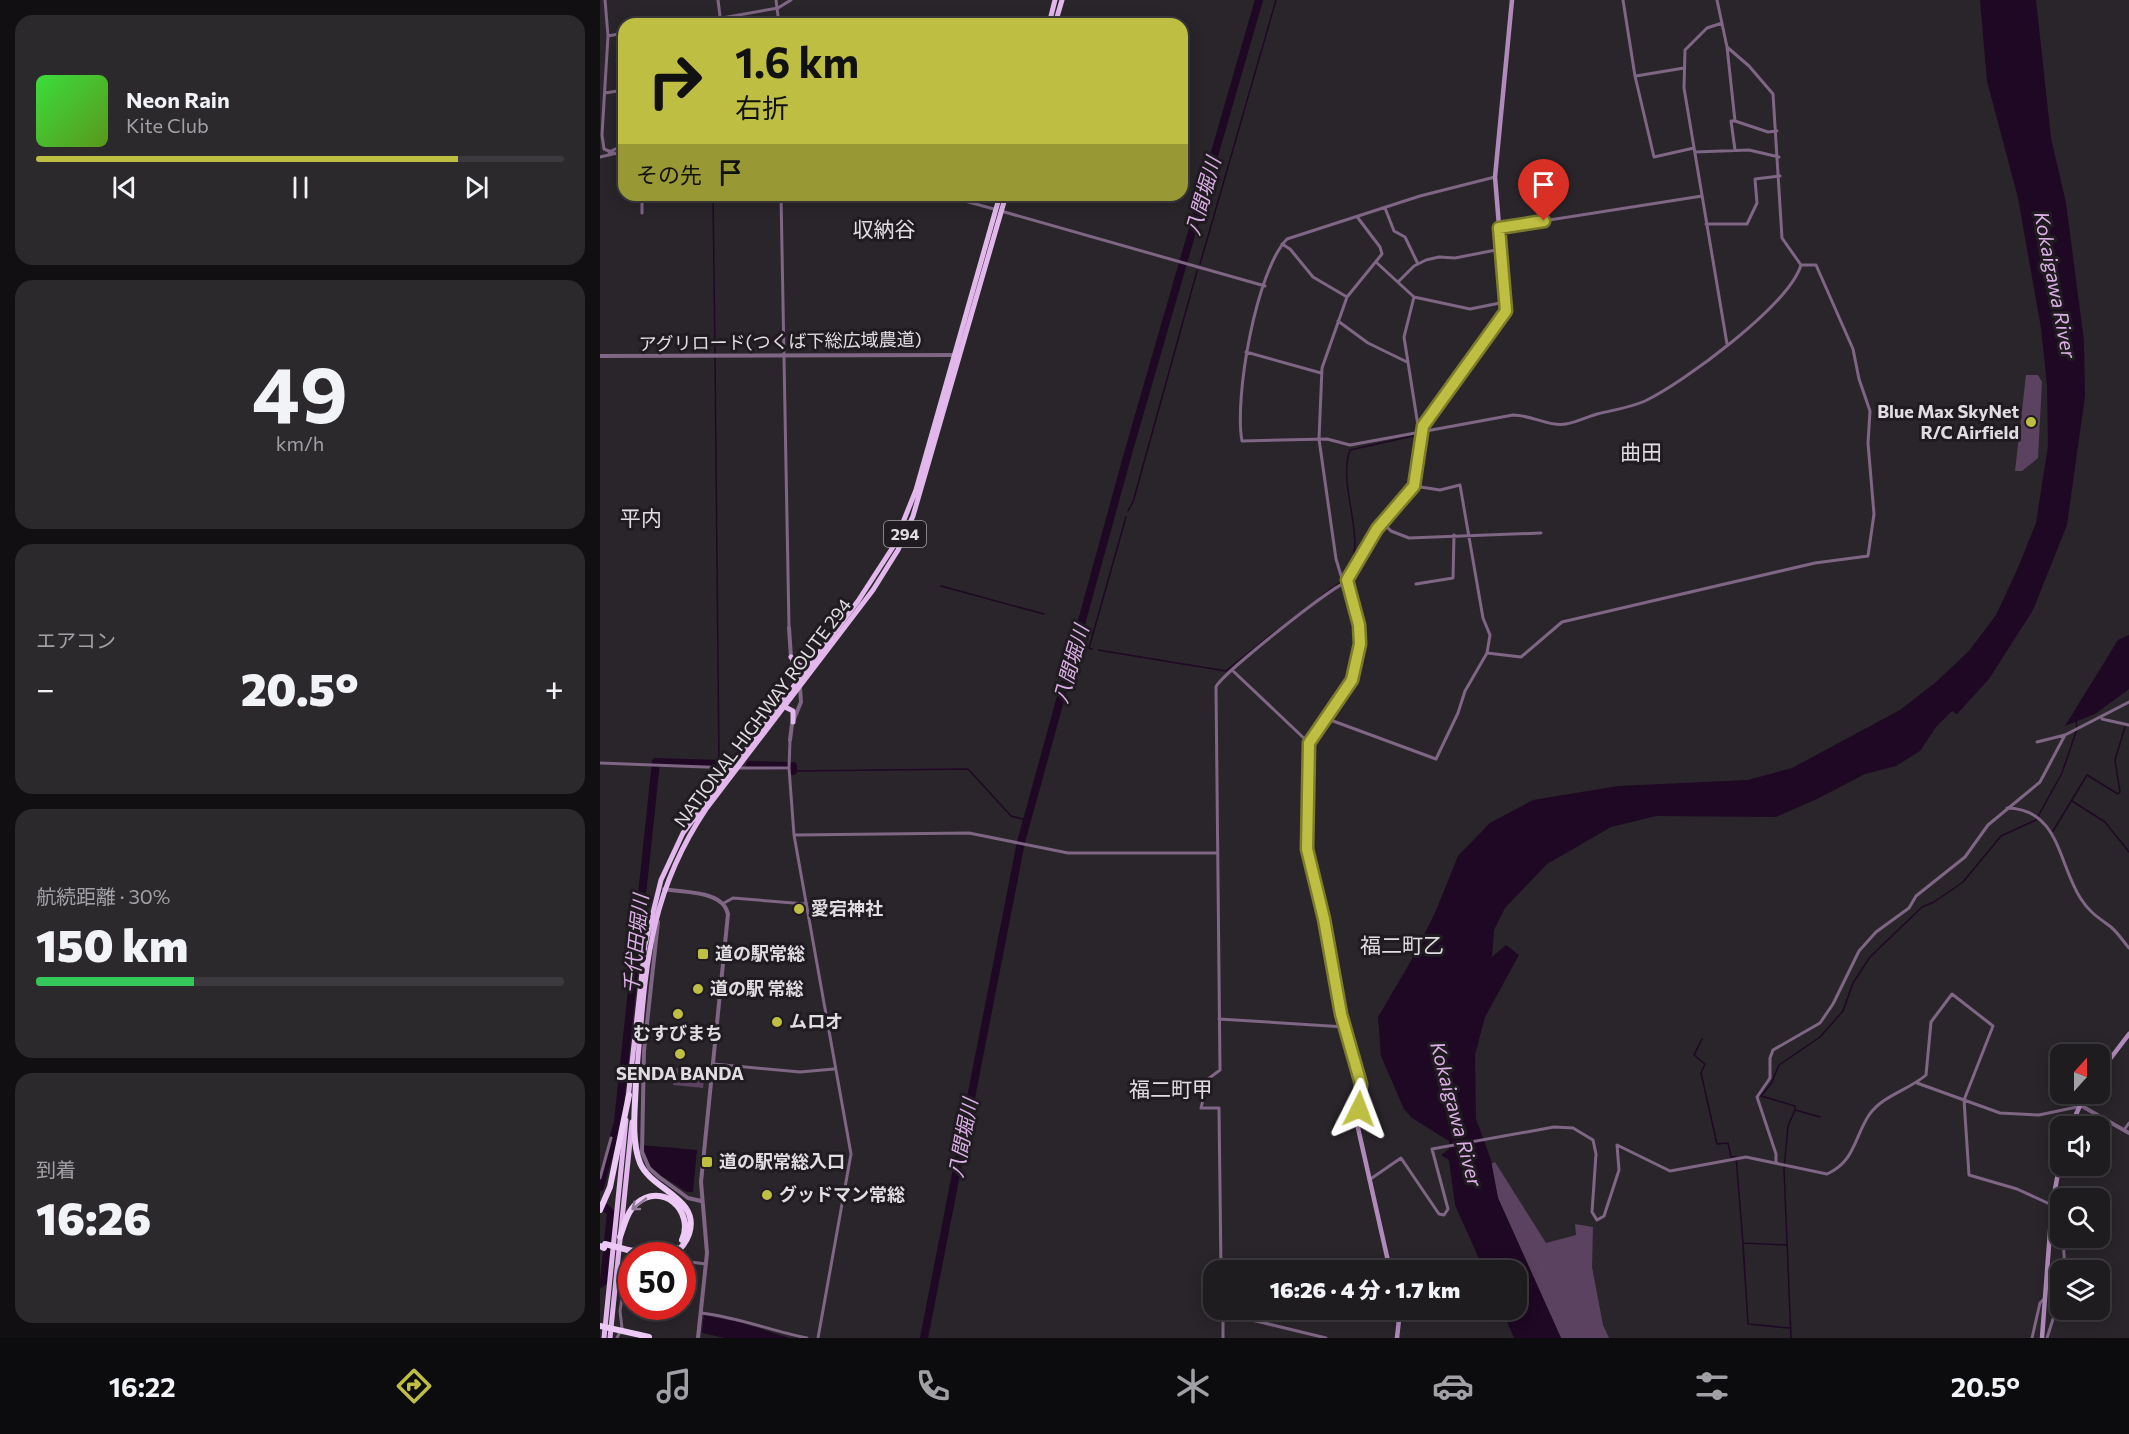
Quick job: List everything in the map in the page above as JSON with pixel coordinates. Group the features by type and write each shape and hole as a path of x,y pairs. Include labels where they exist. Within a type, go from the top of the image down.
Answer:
{"highway":[{"path":"1050,18 1055,0"},
{"path":"1057,18 1062,0"},
{"name":"NATIONAL HIGHWAY ROUTE 294","path":"999,210 1000,201"},
{"name":"NATIONAL HIGHWAY ROUTE 294","path":"604,1338 645,945 661,888 683,833 800,688 873,590 898,549 913,516 1003,201"},
{"name":"NATIONAL HIGHWAY ROUTE 294","path":"734,768 879,570 904,524 958,355"},
{"path":"791,657 800,666 808,665"},
{"path":"785,707 793,711 793,722"},
{"name":"NATIONAL HIGHWAY ROUTE 294","path":"610,1338 642,1012 661,888"},
{"path":"636,1076 635,1139 639,1160 650,1178 674,1195 689,1214 690,1231 684,1242"},
{"path":"600,1210 610,1187 629,1095"},
{"path":"620,1238 629,1213 641,1200 649,1197 666,1197 680,1208 684,1215 685,1231 679,1242"},
{"path":"602,1245 618,1250"},
{"path":"600,1327 651,1338"}],"main road":[{"path":"1388,1260 1358,1128 1361,1084 1345,1027 1324,919 1309,860 1309,743 1352,680 1360,644 1359,625 1345,582 1382,522 1414,486 1420,432 1423,426 1506,311 1507,301 1495,177 1512,0"},
{"path":"2110,1059 2129,1034"},
{"path":"2074,1116 2078,1106"},
{"path":"2042,1338 2050,1232"},
{"path":"1397,1338 1399,1320"}],"street":[{"path":"605,0 608,36 602,135 604,149 618,155"},
{"path":"718,0 720,18"},
{"path":"776,0 779,18"},
{"path":"725,18 778,8 791,0"},
{"path":"1623,0 1635,76 1654,157 1695,150 1735,150 1779,157"},
{"path":"1717,0 1727,46 1735,122"},
{"path":"1722,23 1707,28 1685,50 1684,88 1727,344"},
{"path":"608,36 618,34"},
{"path":"1727,46 1749,66 1773,94 1779,157 1782,237 1801,265"},
{"path":"1635,76 1684,68"},
{"path":"604,93 618,91"},
{"path":"1735,150 1731,122 1768,132 1777,130"},
{"path":"600,157 618,149"},
{"path":"1706,224 1747,224 1757,203 1755,179 1780,176"},
{"path":"1495,177 1385,208 1287,239 1282,244 1275,254 1251,327 1239,412 1242,441 1319,439 1350,445 1513,415 1527,415 1564,424 1621,410 1665,391 1727,344 1774,302 1798,274 1801,265"},
{"path":"1499,228 1702,196"},
{"path":"642,201 642,213"},
{"path":"781,201 789,628 791,657 800,688 801,702 793,722 789,768 794,835 851,1154 818,1338"},
{"path":"965,201 1265,286"},
{"path":"1385,208 1394,231 1405,237 1418,264"},
{"path":"1221,1260 1219,1108 1201,1108 1208,1079 1220,1070 1216,687 1222,677 1345,582 1336,559 1319,439 1321,373 1347,297 1382,254 1380,247 1358,217"},
{"path":"1282,244 1290,249 1313,278 1347,297"},
{"path":"1399,281 1418,264 1439,257 1455,258 1501,249"},
{"path":"1377,262 1414,297 1470,309 1507,301"},
{"path":"1487,652 1521,657 1562,622 1815,563 1868,556 1874,514 1868,443 1870,411 1859,379 1853,348 1816,265 1801,265"},
{"path":"1414,297 1404,338 1420,432"},
{"path":"1338,321 1368,343 1407,362"},
{"path":"1246,352 1321,373"},
{"name":"アグリロード(つくば下総広域農道)","path":"600,356 958,355"},
{"path":"1325,718 1436,759 1458,713 1465,691 1487,652 1490,635 1483,618 1460,485 1440,490 1414,486"},
{"path":"1382,522 1391,531 1409,538 1469,533 1541,533"},
{"path":"1416,584 1453,578 1454,535"},
{"path":"1232,670 1309,743"},
{"path":"2037,742 2065,735 2129,702"},
{"path":"2101,718 2129,725"},
{"path":"1776,1162 1776,1154 1757,1096 1770,1078 1770,1058 1773,1050 1820,1023 1833,1004 1859,951 1876,932 1904,912 1916,896 1965,857 1988,825 2040,782 2065,735"},
{"path":"600,764 789,768"},
{"path":"2007,808 2021,809 2034,814 2050,831 2079,897 2093,915 2112,928 2129,948"},
{"path":"794,835 969,833 1068,854 1216,853"},
{"path":"661,888 713,897 724,903 728,921 701,1201 706,1264 698,1338"},
{"path":"724,903 733,898 806,903"},
{"path":"656,915 659,927 644,1051 642,1152 649,1168 659,1178 688,1198 701,1201"},
{"path":"1369,1180 1401,1158 1415,1183 1439,1214 1444,1215 1448,1209 1432,1151 1446,1145 1554,1127 1573,1128 1588,1135 1595,1147 1592,1212 1597,1220 1604,1216 1619,1170 1617,1145 1624,1146 1670,1171 1746,1157 1776,1162 1816,1174 1827,1174 1846,1163 1869,1115 1887,1098 1926,1076 1931,1022 1952,994 1955,994 1993,1026 1964,1100 1969,1175 2017,1189 2050,1204"},
{"path":"1219,1019 1345,1027"},
{"path":"714,1064 800,1072 835,1069"},
{"path":"1917,1083 2000,1113 2038,1115 2078,1106 2127,1131 2129,1123"},
{"path":"600,1178 610,1138"},
{"path":"696,1263 706,1264"},
{"path":"2032,1338 2040,1303 2045,1298"},
{"path":"701,1313 734,1317 776,1332 807,1338"},
{"path":"616,1338 622,1320"},
{"path":"1223,1320 1223,1338"},
{"path":"1257,1320 1326,1338"},
{"path":"2047,1338 2053,1320"}],"shaded area":[{"name":"Blue Max SkyNet R/C Airfield","path":"2026,375 2038,375 2042,382 2038,458 2022,471 2015,471"},
{"path":"675,1068 705,1071 703,1088 673,1085"},
{"path":"1495,1162 1546,1243 1576,1235 1575,1224 1593,1227 1592,1267 1603,1325 1609,1338 1561,1338 1498,1198 1491,1164"}],"water":[{"name":"Kokaigawa River","path":"1980,0 2036,0 2051,138 2066,203 2084,341 2085,396 2067,525 2033,610 1989,679 1957,714 1952,711 1936,727 1920,751 1896,766 1865,774 1776,817 1656,816 1611,827 1547,864 1505,908 1494,930 1492,957 1506,945 1519,955 1485,1017 1475,1055 1476,1119 1491,1160 1498,1198 1526,1260 1480,1260 1455,1205 1449,1160 1441,1155 1449,1149 1449,1141 1412,1118 1404,1109 1381,1056 1378,1017 1411,961 1435,913 1458,856 1490,823 1533,800 1618,786 1748,780 1792,768 1900,710 1936,682 1969,651 1996,615 2017,570 2036,523 2048,446 2047,385 2041,328 2018,198 1987,81"},
{"path":"2129,635 2129,689 2095,714 2065,726 2118,640"},
{"path":"642,1145 697,1150 693,1192 687,1192 651,1169"},
{"path":"1527,1262 1561,1338 1514,1338 1506,1320 1527,1320"},
{"path":"704,1315 743,1323 789,1338 725,1338 702,1333"}],"waterway":[{"name":"八間堀川","path":"924,1338 1021,842 1129,450 1259,0"},
{"path":"1200,264 1276,0"},
{"path":"713,201 715,353"},
{"path":"1128,511 1133,502 1197,271"},
{"path":"715,358 719,764"},
{"path":"1319,598 1345,578 1352,564 1355,549 1354,532 1347,481 1350,450 1417,435"},
{"path":"1092,649 1089,648 1126,517"},
{"path":"941,586 1044,614"},
{"path":"1098,650 1226,671 1277,630"},
{"name":"八間堀川","path":"1075,645 1082,647"},
{"path":"1795,1110 1795,1106 1761,1096 1771,1084 1779,1065 1820,1037 1843,1011 1853,983 1870,957 1922,907 1934,902 1963,882 2001,836 2036,820 2062,773 2077,729 2076,720"},
{"path":"2053,831 2087,775 2118,794 2120,792 2115,760 2125,727"},
{"name":"千代田堀川","path":"600,1187 618,1122 656,762 719,764"},
{"name":"千代田堀川","path":"750,765 786,766"},
{"name":"千代田堀川","path":"793,766 793,771"},
{"name":"千代田堀川","path":"793,771 968,769 1011,816 1026,820"},
{"path":"2072,801 2105,822 2129,852"},
{"path":"1702,1039 1694,1055 1705,1064 1701,1073 1717,1144 1728,1143 1731,1157 1736,1157 1743,1243 1787,1245"},
{"path":"1791,1338 1784,1169 1788,1126 1795,1110 1820,1117"},
{"name":"千代田堀川","path":"600,1284 604,1281 611,1213 606,1208"},
{"path":"1743,1244 1748,1324 1789,1328"}],"place":[{"name":"Blue Max SkyNet R/C Airfield","path":"2031,422"},
{"name":"愛宕神社","path":"799,909"},
{"name":"道の駅常総","path":"703,954"},
{"name":"道の駅 常総","path":"698,989"},
{"name":"むすびまち","path":"678,1014"},
{"name":"ムロオ","path":"777,1022"},
{"name":"SENDA BANDA","path":"680,1054"},
{"name":"道の駅常総入口","path":"707,1162"},
{"name":"グッドマン常総","path":"767,1195"}],"district":[{"name":"収納谷","path":"884,230"},
{"name":"曲田","path":"1641,453"},
{"name":"平内","path":"641,519"},
{"name":"福二町乙","path":"1402,946"},
{"name":"福二町甲","path":"1171,1090"}],"route":[{"path":"1359,1109 1361,1084 1341,1014 1324,919 1307,849 1309,743 1312,735 1352,680 1354,672 1361,635 1347,580 1377,529 1414,486 1423,426 1506,311 1507,301 1499,228 1544,221"}]}
